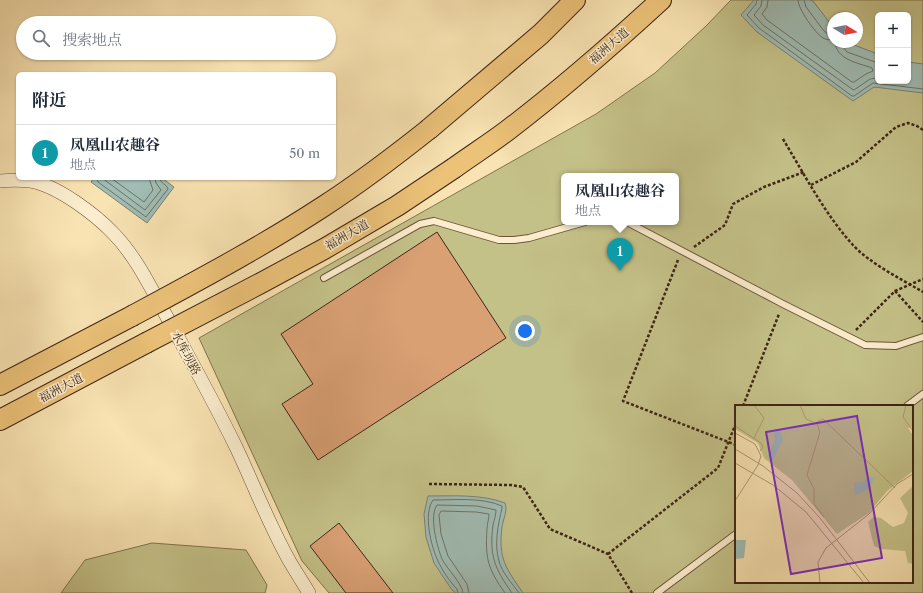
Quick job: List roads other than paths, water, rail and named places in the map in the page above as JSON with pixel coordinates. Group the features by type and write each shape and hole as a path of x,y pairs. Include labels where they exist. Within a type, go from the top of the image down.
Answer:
{"main road":[{"path":"0,385 215,271 324,206 377,170 429,129 541,34 575,0"},
{"name":"福洲大道","path":"0,420 261,283 324,249 397,206 508,130 560,89 661,0"}],"street":[{"name":"水库坝路","path":"0,180 31,181 57,192 94,216 114,234 128,252 141,270 182,346 234,445 290,561 309,593"}],"lane":[{"path":"324,278 420,224 434,221 499,240 529,238 574,225"},
{"path":"633,225 783,304 850,336 865,345 896,346 923,337"},
{"path":"908,405 923,394"},
{"path":"657,593 735,535"}],"water":[{"path":"754,0 813,1 827,19 827,48 862,48 875,53 875,84 911,84 911,62 923,64 923,93 874,87 853,101 757,32 741,15"},
{"path":"92,180 165,180 174,187 147,223 91,182"},
{"path":"428,496 477,497 505,503 506,512 501,538 502,555 508,570 523,593 456,593 452,590 434,563 426,537 424,514"}],"place":[{"name":"凤凰山农趣谷","path":"620,271"}]}
